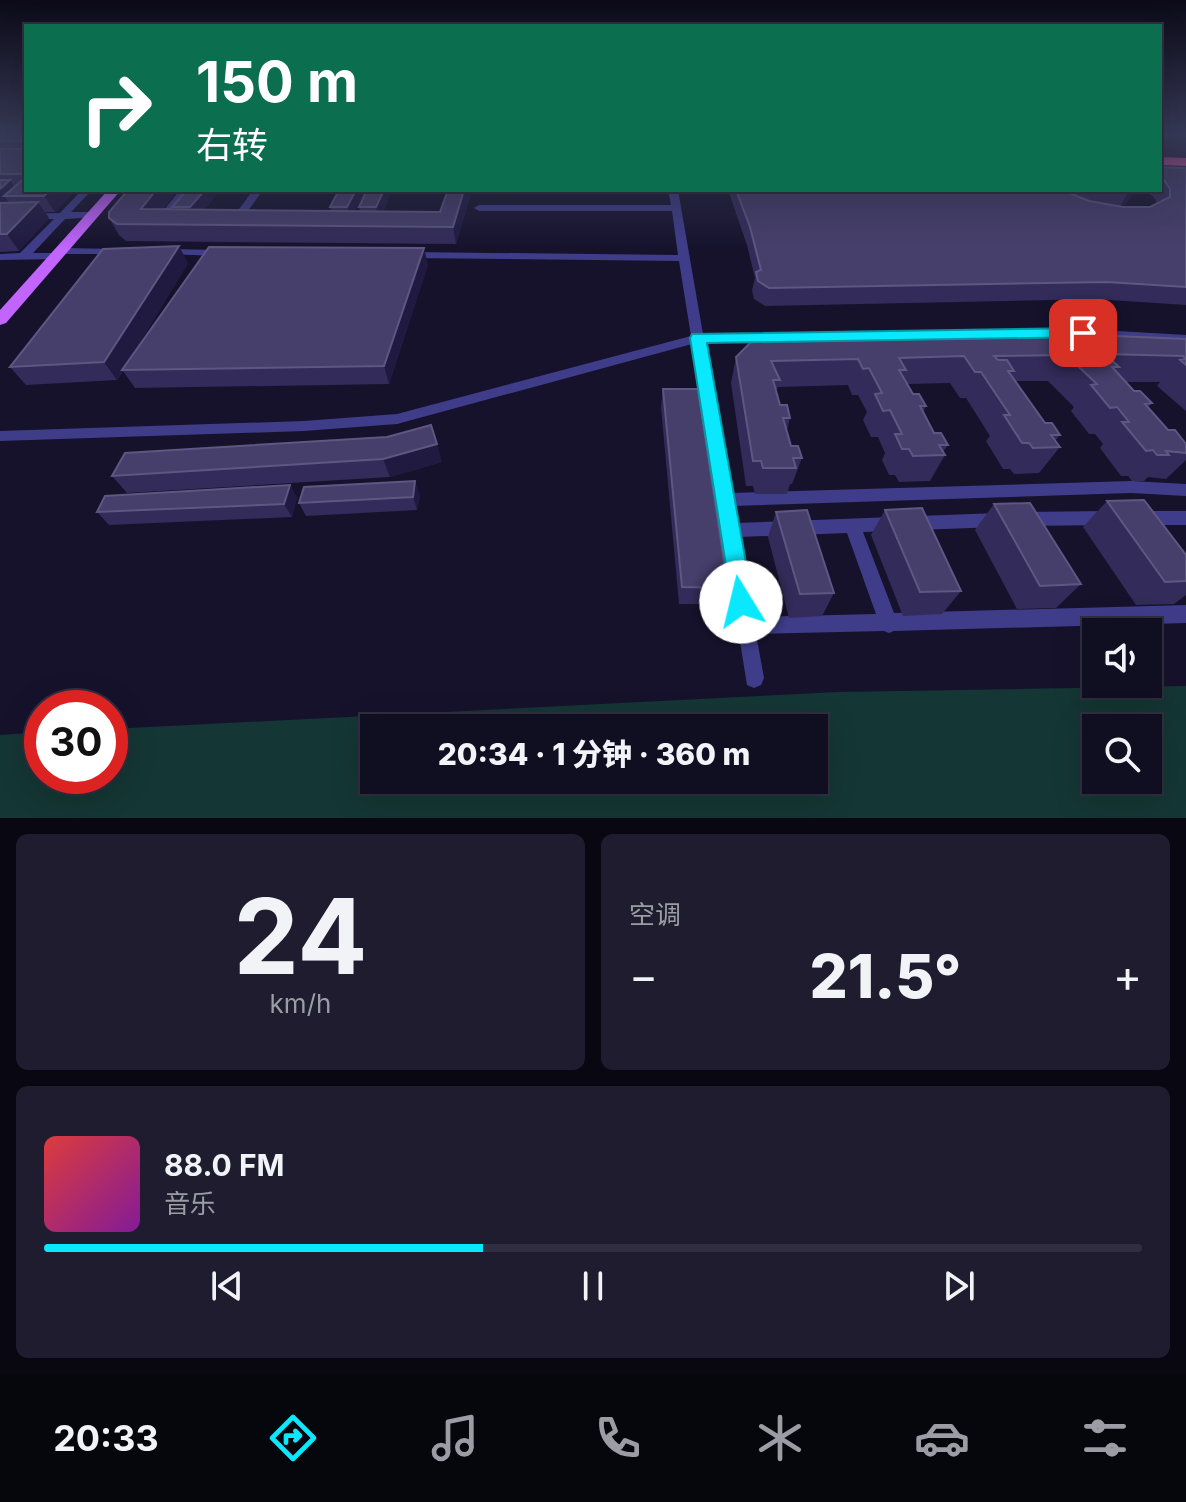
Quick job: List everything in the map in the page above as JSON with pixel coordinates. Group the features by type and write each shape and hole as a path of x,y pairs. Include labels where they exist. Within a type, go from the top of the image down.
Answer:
{"main road":[{"path":"0,320 113,192"}],"street":[{"path":"24,256 85,192"},
{"path":"174,223 159,223 183,192"},
{"path":"234,223 257,192"},
{"path":"673,192 754,678"},
{"path":"479,208 676,208"},
{"path":"0,217 93,215"},
{"path":"219,223 249,224"},
{"path":"0,257 137,252"},
{"path":"152,252 231,253"},
{"path":"403,255 685,258"},
{"path":"0,436 304,426 397,419 698,338 1083,333 1186,339"},
{"path":"725,500 1131,487 1186,490"},
{"path":"729,530 1186,518"},
{"path":"852,525 889,624"},
{"path":"746,626 1186,614"}],"green space":[{"path":"1162,686 1186,686 1186,818 0,818 0,735 24,733 24,794 128,794 128,728 360,716 360,794 828,794 828,714 405,714 838,692 1082,688 1082,698 1162,698"}],"building":[{"path":"0,172 24,172 24,174"},
{"path":"1162,172 1186,172 1186,287 1107,282 769,288 758,281 756,272 761,270 737,192 1067,192 1089,201 1123,207 1150,207 1170,197 1170,189"},
{"path":"24,179 24,192 48,192 44,196 4,196"},
{"path":"0,180 10,180 0,189"},
{"path":"126,192 154,192 141,209 440,212 447,192 463,192 453,227 117,224 109,218 109,212"},
{"path":"185,192 203,192 190,207 172,207"},
{"path":"338,192 355,192 347,207 330,207"},
{"path":"366,192 383,192 376,207 359,207"},
{"path":"38,202 7,234 0,234 0,203"},
{"path":"179,246 104,362 10,367 103,249"},
{"path":"209,247 424,248 384,366 122,370"},
{"path":"1115,336 1186,339 1186,359 1183,356 1105,354 1119,367 1112,367 1134,391 1140,391 1152,403 1145,404 1168,430 1175,430 1186,444 1186,453 1166,451 1169,455 1157,455 1153,450 1146,451 1122,422 1129,422 1117,407 1110,408 1091,385 1097,384 1066,355 994,356 998,360 1007,360 1014,371 1008,371 1045,423 1052,423 1060,435 1051,435 1060,447 1033,448 1029,443 1022,443 1004,415 1010,415 981,372 975,372 964,356 899,358 906,370 899,370 913,394 919,394 926,406 920,406 934,433 941,433 948,445 939,445 945,455 913,456 909,449 902,449 895,434 902,434 890,410 883,411 875,394 882,393 869,368 863,369 858,359 771,361 780,380 773,380 780,405 787,405 790,418 783,418 791,446 798,446 802,458 793,458 796,468 763,468 761,461 753,461 736,357 751,342"},
{"path":"663,389 698,389 728,588 682,587"},
{"path":"431,425 437,444 383,459 112,476 125,453 387,437"},
{"path":"415,481 413,497 299,503 304,487"},
{"path":"290,485 284,504 97,512 105,496"},
{"path":"1144,500 1186,555 1186,581 1165,582 1107,501"},
{"path":"1030,503 1081,584 1040,586 994,504"},
{"path":"922,508 961,591 920,592 885,510"},
{"path":"807,510 834,593 800,594 776,512"}],"route":[{"path":"741,602 698,338 969,337 1083,333"}]}
